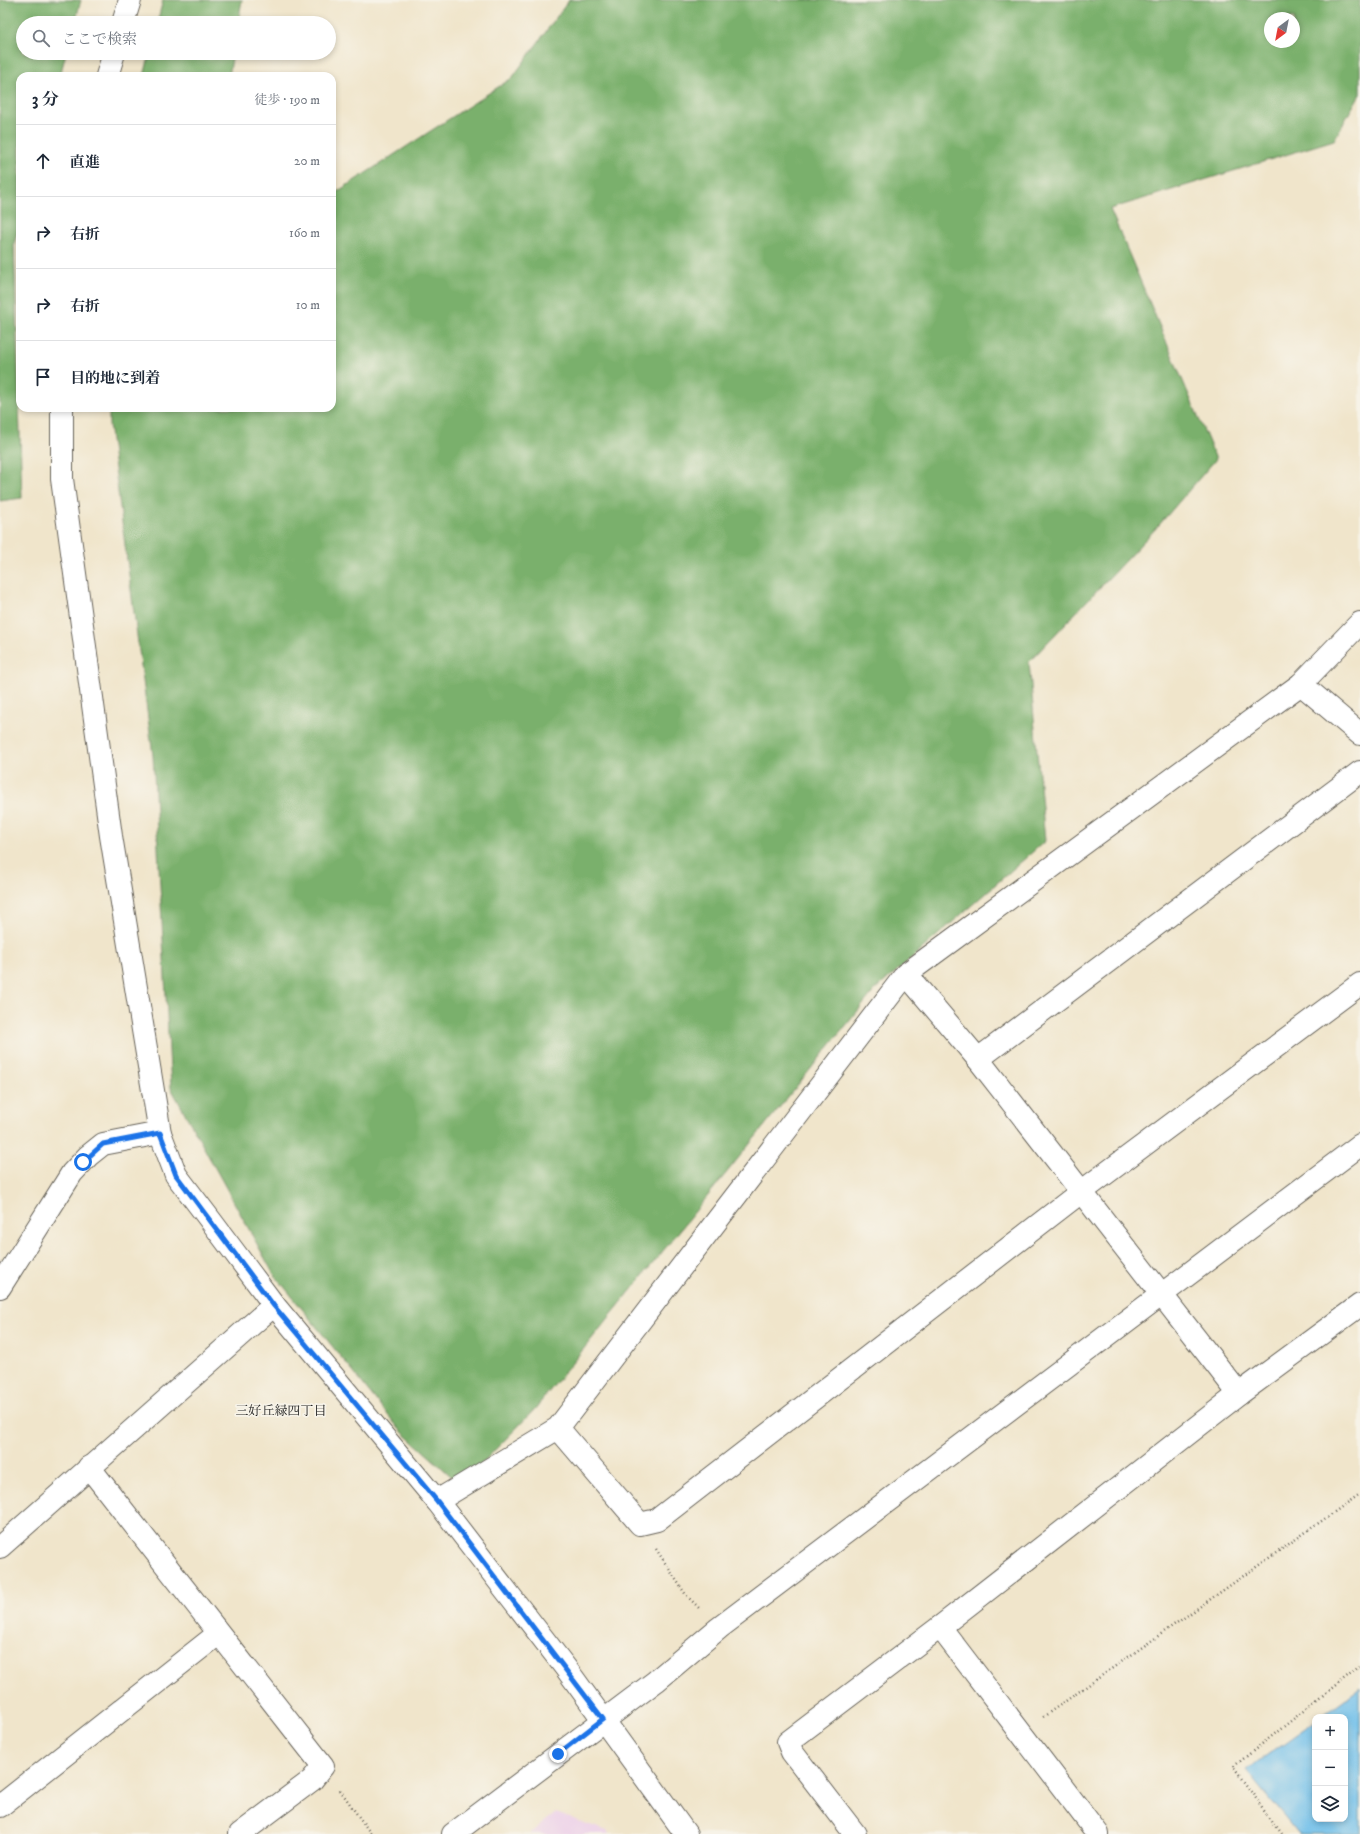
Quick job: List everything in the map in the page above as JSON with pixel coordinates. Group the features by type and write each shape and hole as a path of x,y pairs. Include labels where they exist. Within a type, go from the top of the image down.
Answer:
{"street":[{"path":"125,16 130,0"},
{"path":"108,72 112,60"},
{"path":"62,412 62,479 111,836 160,1133 176,1175 274,1306 437,1501 603,1719 686,1834"},
{"path":"437,1501 558,1428 906,974 1301,684 1360,623"},
{"path":"1301,684 1360,734"},
{"path":"978,1059 1360,772"},
{"path":"906,974 978,1059 1239,1394"},
{"path":"558,1428 640,1524 657,1520 1081,1192 1360,984"},
{"path":"0,1287 72,1173 88,1156 103,1144 160,1133"},
{"path":"454,1834 603,1719 656,1681 719,1628 1162,1296 1360,1145"},
{"path":"854,1834 792,1752 788,1742 940,1627 1239,1394 1360,1305"},
{"path":"0,1547 274,1306"},
{"path":"90,1467 218,1634 323,1766 312,1780 240,1834"},
{"path":"940,1627 1098,1834"},
{"path":"0,1806 218,1634"}],"path":[{"path":"1038,1720 1360,1494"},
{"path":"640,1524 686,1595"},
{"path":"1282,1834 1233,1767 1360,1666"},
{"path":"323,1766 370,1834"}],"shaded area":[{"path":"556,1813 607,1831 610,1834 529,1834"}],"green space":[{"path":"0,0 81,0 77,16 16,16 16,60 64,60 61,72 16,72 16,237 14,244 16,308 16,412 19,412 22,498 0,501"},
{"path":"163,0 242,0 239,16 159,16"},
{"path":"569,0 1360,0 1360,94 1334,140 1110,209 1216,459 1159,525 1029,662 1045,841 874,991 534,1410 461,1485 400,1430 273,1273 171,1088 153,756 109,424 109,412 336,412 336,192 512,78"},
{"path":"148,60 232,60 230,72 145,72"}],"water":[{"path":"1360,1688 1360,1834 1299,1834 1246,1770 1312,1723 1312,1822 1348,1822 1348,1714 1324,1714"}],"district":[{"name":"三好丘緑四丁目","path":"281,1410"}],"route":[{"path":"83,1162 103,1144 160,1133 176,1175 274,1306 437,1501 565,1667 603,1719 558,1754"}]}
